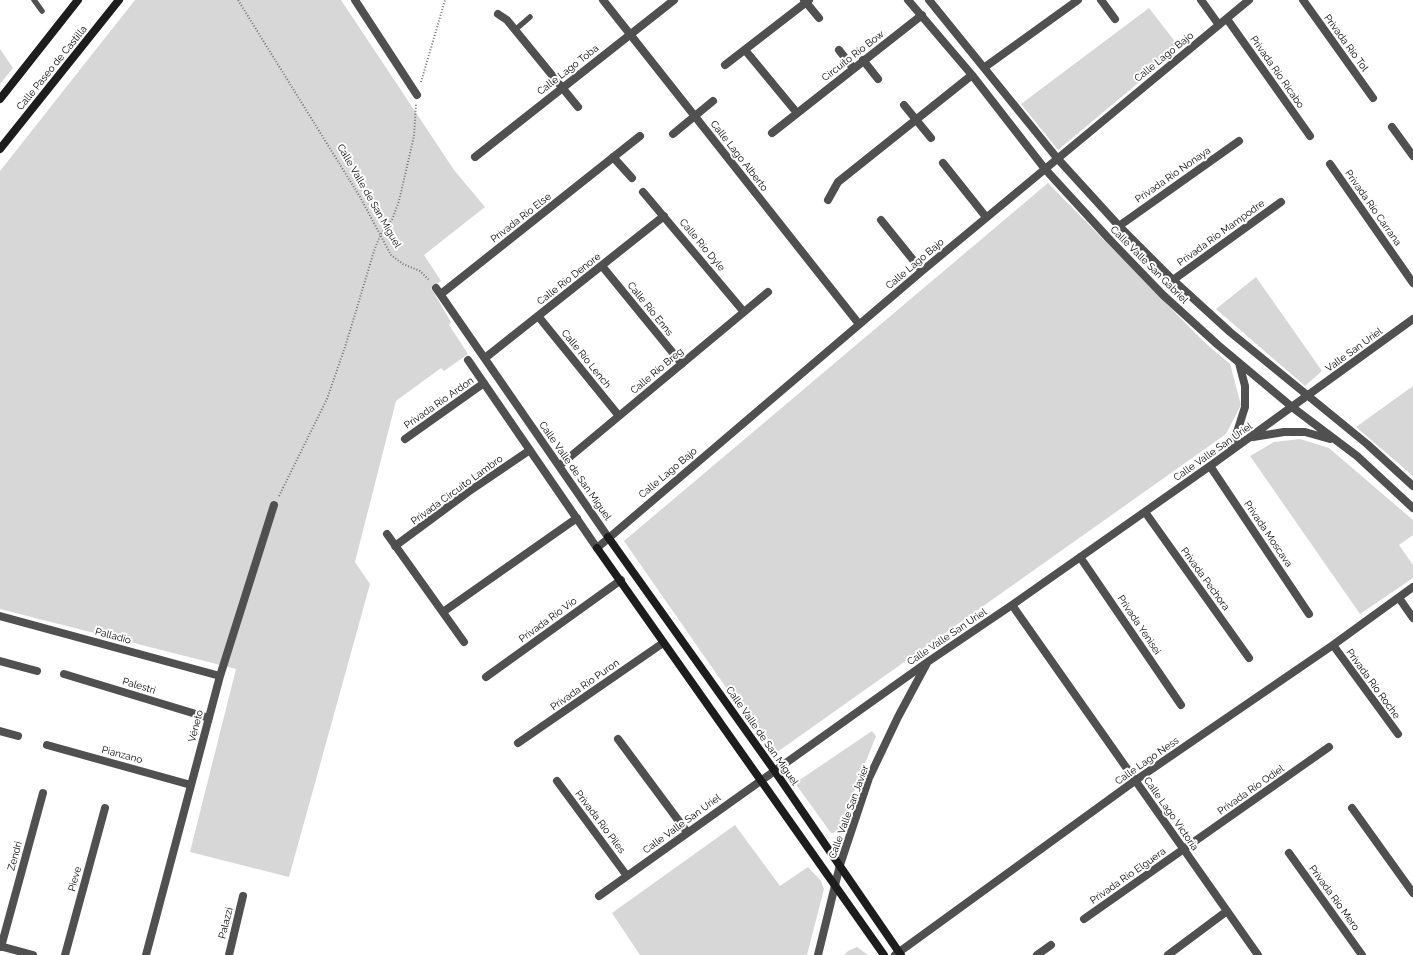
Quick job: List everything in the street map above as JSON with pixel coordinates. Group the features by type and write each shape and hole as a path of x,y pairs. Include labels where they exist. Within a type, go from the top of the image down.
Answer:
{"street":[{"name":"Calle Paseo de Castilla","path":"0,99 78,0"},
{"name":"Calle Paseo de Castilla","path":"0,149 119,0"},
{"path":"355,0 417,95"},
{"name":"Calle Lago Alberto","path":"603,0 859,324"},
{"name":"Calle Lago Toba","path":"475,157 674,0"},
{"name":"Calle Valle San Gabriel","path":"908,0 972,75 1044,169 1163,295 1292,407 1356,456 1413,508"},
{"path":"985,67 1078,0"},
{"path":"1101,0 1115,20"},
{"path":"1201,0 1219,25"},
{"name":"Calle Lago Bajo","path":"597,548 608,537 986,217 1249,0"},
{"name":"Privada Río Tol","path":"1303,0 1373,98"},
{"path":"725,65 807,1 819,18"},
{"name":"Calle Valle San Gabriel","path":"933,2 1057,158 1119,226 1173,280 1230,332 1307,397 1367,444 1413,486"},
{"path":"498,14 508,20 578,107"},
{"name":"Circuito Río Bow","path":"772,133 922,15"},
{"name":"Privada Río Ricabo","path":"1227,19 1310,136"},
{"path":"745,50 797,113"},
{"path":"839,50 853,68"},
{"path":"864,60 878,79"},
{"path":"828,200 838,182 972,75"},
{"path":"672,134 713,101"},
{"path":"904,105 931,138"},
{"path":"1392,127 1413,156"},
{"name":"Privada Río Else","path":"438,291 640,136"},
{"name":"Privada Río Nonaya","path":"1119,226 1239,141"},
{"path":"613,157 632,178"},
{"path":"943,164 986,217"},
{"name":"Privada Río Carrana","path":"1330,164 1413,283"},
{"name":"Calle Río Dyle","path":"643,192 744,312"},
{"name":"Privada Río Mampodre","path":"1173,280 1281,202"},
{"name":"Calle Río Denore","path":"485,358 664,216"},
{"path":"881,220 922,271"},
{"name":"Calle Río Enns","path":"602,266 682,364"},
{"name":"Calle Valle de San Miguel","path":"438,291 608,537 774,770 840,865 899,954"},
{"name":"Calle Río Breg","path":"559,466 768,292"},
{"name":"Calle Río Lench","path":"538,316 619,416"},
{"name":"Valle San Uriel","path":"1307,397 1413,319"},
{"path":"468,360 597,548 884,955"},
{"path":"1231,451 1245,407 1245,386 1240,363"},
{"name":"Privada Río Ardon","path":"405,439 484,383"},
{"name":"Calle Valle San Uriel","path":"599,896 928,661 1012,605 1307,397"},
{"path":"1250,438 1284,432 1305,432 1337,441"},
{"name":"Privada Circuito Lambro","path":"395,546 468,492 530,450"},
{"name":"Privada Moscava","path":"1210,466 1309,614"},
{"name":"Véneto","path":"146,955 220,676 274,505"},
{"name":"Privada Pechora","path":"1145,512 1249,658"},
{"path":"443,612 577,518"},
{"path":"387,534 464,642"},
{"name":"Privada Yenisei","path":"1080,557 1181,705"},
{"name":"Privada Río Vío","path":"486,677 621,580"},
{"name":"Calle Lago Ness","path":"899,954 1136,780 1333,645 1413,587"},
{"path":"1398,598 1413,618"},
{"name":"Calle Lago Victoria","path":"1012,605 1258,955"},
{"name":"Palladio","path":"0,616 220,676"},
{"name":"Privada Río Puron","path":"518,743 664,643"},
{"name":"Privada Río Roche","path":"1333,645 1398,734"},
{"path":"0,661 37,671"},
{"name":"Calle Valle San Javier","path":"818,955 840,865 870,778 898,717 928,661"},
{"name":"Palestri","path":"64,674 209,718"},
{"path":"0,731 18,736"},
{"path":"618,739 687,832"},
{"name":"Pianzano","path":"47,745 191,785"},
{"name":"Privada Río Odiel","path":"1184,850 1329,747"},
{"name":"Privada Río Piles","path":"557,781 627,876"},
{"name":"Zendri","path":"1,946 43,793"},
{"name":"Pieve","path":"65,955 104,808"},
{"path":"1352,808 1413,893"},
{"name":"Privada Río Elguera","path":"1084,919 1184,850"},
{"name":"Privada Río Mero","path":"1289,853 1362,955"},
{"name":"Palazzi","path":"229,955 243,896"},
{"path":"1168,955 1227,911"},
{"path":"1037,955 1051,945"},
{"path":"1,946 33,955"}],"lane":[{"path":"34,0 42,12"},
{"path":"515,30 530,17"}],"path":[{"name":"Calle Valle de San Miguel","path":"238,0 381,234 391,254 403,264 420,271 438,291"},
{"path":"274,505 327,399 346,344 375,248 381,234 392,220 399,202 414,136 417,95 445,0"}],"shaded area":[{"path":"135,0 341,0 454,170 485,207 424,255 441,281 431,288 451,322 449,325 468,354 444,371 441,368 396,401 355,562 370,584 289,877 190,852 236,669 0,609 0,171"},
{"path":"1149,8 1180,48 1058,150 1021,104"},
{"path":"0,49 13,68 0,84"},
{"path":"1048,183 1204,342 1230,364 1241,405 1226,434 773,755 624,541"},
{"path":"1256,277 1322,371 1305,386 1216,309"},
{"path":"1413,386 1413,476 1356,427"},
{"path":"1300,439 1329,448 1413,520 1413,535 1399,545 1413,565 1413,578 1360,614 1250,456 1274,442"},
{"path":"872,731 876,736 838,832 831,833 795,783"},
{"path":"735,825 780,886 808,867 821,881 824,889 807,955 640,955 612,913"},
{"path":"857,947 868,955 844,955 848,951"}]}
